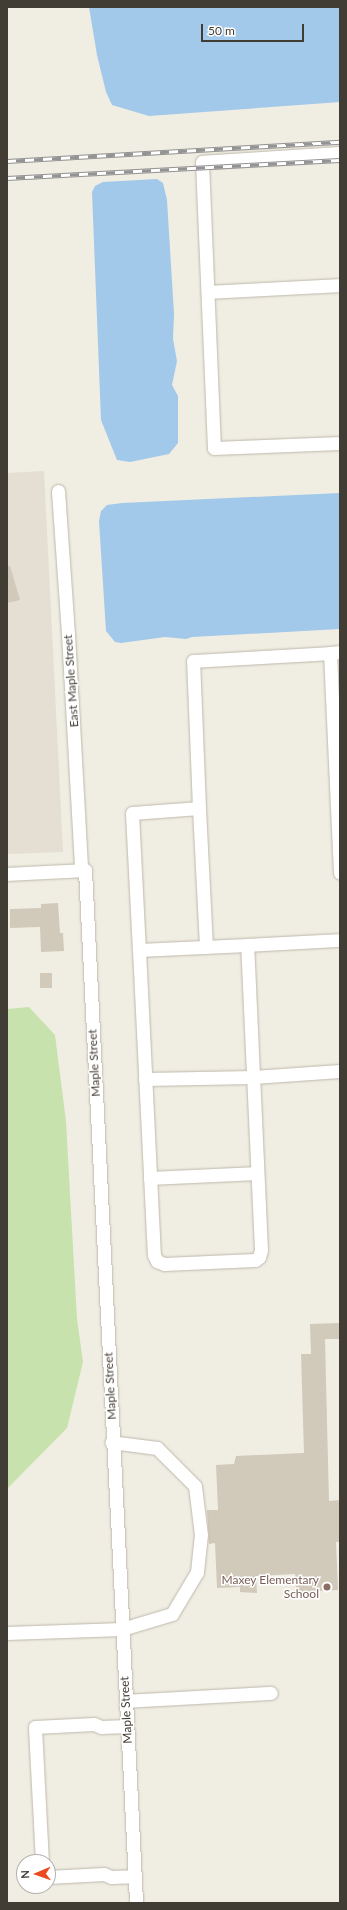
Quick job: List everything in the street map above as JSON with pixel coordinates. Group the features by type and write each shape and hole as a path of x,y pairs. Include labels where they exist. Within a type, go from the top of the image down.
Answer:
{"street":[{"path":"340,153 202,162 214,448 340,443"},
{"path":"208,292 340,286"},
{"name":"East Maple Street","path":"58,492 83,870"},
{"path":"206,947 193,661 335,653 340,873"},
{"path":"199,808 132,812 154,1255 157,1261 164,1264 255,1260 261,1250 247,945"},
{"path":"7,874 83,870"},
{"name":"Maple Street","path":"83,870 136,1903"},
{"path":"139,950 340,940"},
{"path":"145,1079 253,1077 340,1071"},
{"path":"150,1178 257,1173"},
{"path":"7,1633 122,1629 172,1614 197,1572 201,1535 195,1486 157,1448 112,1442"},
{"path":"126,1701 271,1693"},
{"path":"42,1854 35,1727 94,1724 101,1727 127,1726"},
{"path":"56,1877 104,1874 111,1877 135,1876"}],"shaded area":[{"path":"44,471 63,852 7,854 7,473"}],"green space":[{"path":"29,1007 55,1035 66,1121 77,1319 83,1362 67,1428 7,1489 7,1009"}],"water":[{"path":"89,7 340,7 340,102 149,116 112,105 106,92 97,55"},
{"path":"157,179 163,183 167,200 174,314 173,339 177,361 172,385 178,396 178,443 169,454 130,462 117,460 101,420 92,192 95,186 103,182"},
{"path":"340,493 340,629 192,637 186,639 165,637 121,643 115,642 106,631 99,521 101,511 107,505 122,503"}],"building":[{"path":"7,566 10,566 20,600 7,603"},
{"path":"58,903 60,933 63,933 64,951 41,952 40,927 10,928 10,909 41,908 41,904"},
{"path":"40,973 52,973 52,988 40,988"},
{"path":"340,1323 340,1339 325,1339 329,1501 340,1500 340,1542 336,1542 338,1590 296,1592 295,1574 256,1576 257,1593 240,1592 240,1587 217,1588 215,1543 209,1544 207,1510 218,1510 216,1465 234,1464 236,1456 304,1453 301,1354 311,1354 310,1324"}],"railway":[{"path":"7,161 340,142"},
{"path":"7,178 340,160"}],"place":[{"name":"Maxey Elementary School","path":"327,1587"}]}
